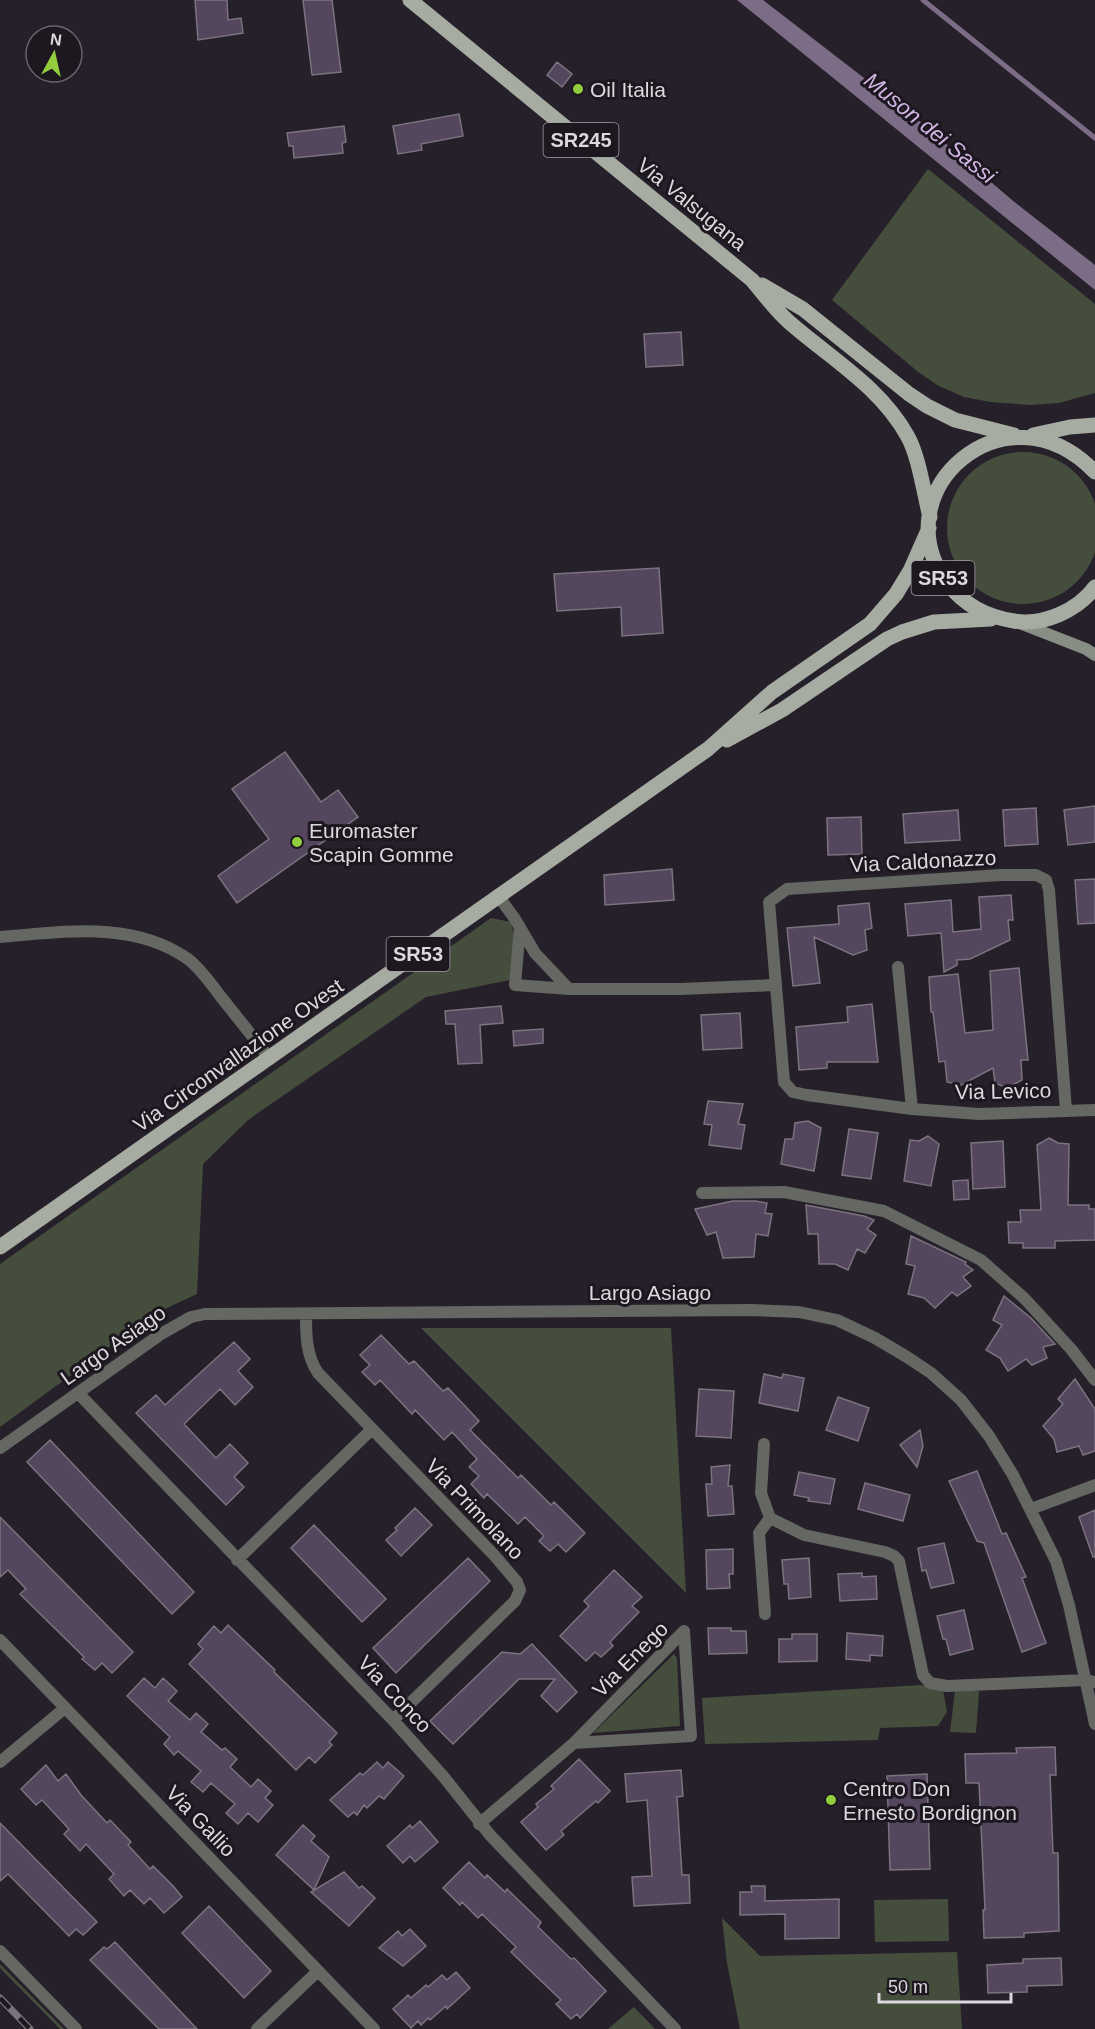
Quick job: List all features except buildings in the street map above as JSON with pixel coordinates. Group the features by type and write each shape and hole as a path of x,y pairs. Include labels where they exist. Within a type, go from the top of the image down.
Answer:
{"main road":[{"name":"Via Valsugana","path":"410,0 752,280 787,320 867,386 894,416 908,437 929,523"},
{"name":"Via Valsugana","path":"752,280 803,309 927,406 955,420 1023,436"},
{"name":"Via Circonvallazione Ovest","path":"0,1247 708,749 772,692 870,624 896,594 910,571 929,523 939,486 960,460 973,450 987,443 1070,427 1095,425"},
{"name":"Via Circonvallazione Ovest","path":"1023,436 1047,440 1065,447 1095,471"},
{"name":"Via Circonvallazione Ovest","path":"929,523 932,552 941,574 955,594 974,609 996,618 1018,622 1051,618 1080,602 1095,587"},
{"name":"Via Circonvallazione Ovest","path":"708,749 782,710 887,639 902,632 934,622 996,618"},
{"path":"1018,622 1086,649 1095,655"}],"street":[{"name":"Via Caldonazzo","path":"792,1092 784,1082 769,902 787,889 1036,875 1046,880 1049,890 1066,1110"},
{"path":"499,897 535,953 569,989"},
{"path":"520,927 515,985 569,989 681,989 776,985"},
{"path":"0,937 76,931 114,932 150,940 164,946 188,959 203,973 270,1059"},
{"path":"898,967 912,1109"},
{"name":"Via Levico","path":"792,1092 847,1102 979,1114 1095,1110"},
{"path":"702,1193 784,1192 884,1211 981,1260 1025,1299 1071,1349 1095,1380"},
{"name":"Largo Asiago","path":"0,1448 146,1344 190,1317 205,1314 751,1310 799,1312 837,1320 907,1357 931,1373 961,1400 998,1450 1031,1509 1056,1561 1090,1681 1095,1724"},
{"name":"Via Primolano","path":"306,1314 307,1347 312,1365 318,1373 494,1555 517,1582 520,1590 514,1601 393,1720"},
{"name":"Via Conco","path":"78,1393 393,1720 480,1824 675,2029"},
{"path":"237,1560 372,1429"},
{"path":"764,1444 761,1493 770,1518 804,1535 885,1552 894,1556 899,1562 923,1675 930,1683 947,1686 1090,1681"},
{"path":"1031,1509 1095,1485"},
{"path":"765,1614 759,1533 770,1518"},
{"name":"Via Enego","path":"480,1824 574,1743 684,1631 691,1736 574,1743"},
{"name":"Via Gallio","path":"0,1640 374,2029"},
{"path":"0,1762 65,1708"},
{"path":"0,1951 76,2029"},
{"path":"257,2029 318,1971"}],"green space":[{"path":"928,169 1095,304 1095,393 1059,403 1031,405 990,402 964,397 937,385 917,371 832,300"},
{"path":"1023,452 1052,457 1077,474 1094,499 1099,528 1094,557 1077,582 1052,599 1023,604 994,599 969,582 952,557 947,528 952,499 969,474 994,457"},
{"path":"491,918 511,922 516,945 510,980 426,997 248,1120 203,1164 197,1294 156,1313 0,1427 0,1264"},
{"path":"421,1328 671,1328 686,1593"},
{"path":"674,1654 677,1658 680,1726 593,1733"},
{"path":"921,1685 943,1690 947,1712 938,1726 880,1728 878,1740 705,1744 702,1698"},
{"path":"955,1691 979,1691 976,1733 950,1732"},
{"path":"948,1899 949,1941 875,1942 874,1900"},
{"path":"722,1918 760,1956 957,1952 962,2029 740,2029 727,1963"},
{"path":"0,1964 64,2029 60,2029 0,1968"},
{"path":"634,2007 655,2029 608,2029"}],"shaded area":[{"path":"737,0 763,0 916,118 1012,200 1095,265 1095,290"}],"waterway":[{"path":"923,0 1095,138"}],"railway":[{"path":"0,1998 30,2029"}],"place":[{"name":"Oil Italia","path":"578,89"},
{"name":"Euromaster Scapin Gomme","path":"297,842"},
{"name":"Centro Don Ernesto Bordignon","path":"831,1800"}],"water label":[{"name":"Muson dei Sassi","path":"930,128"}]}
